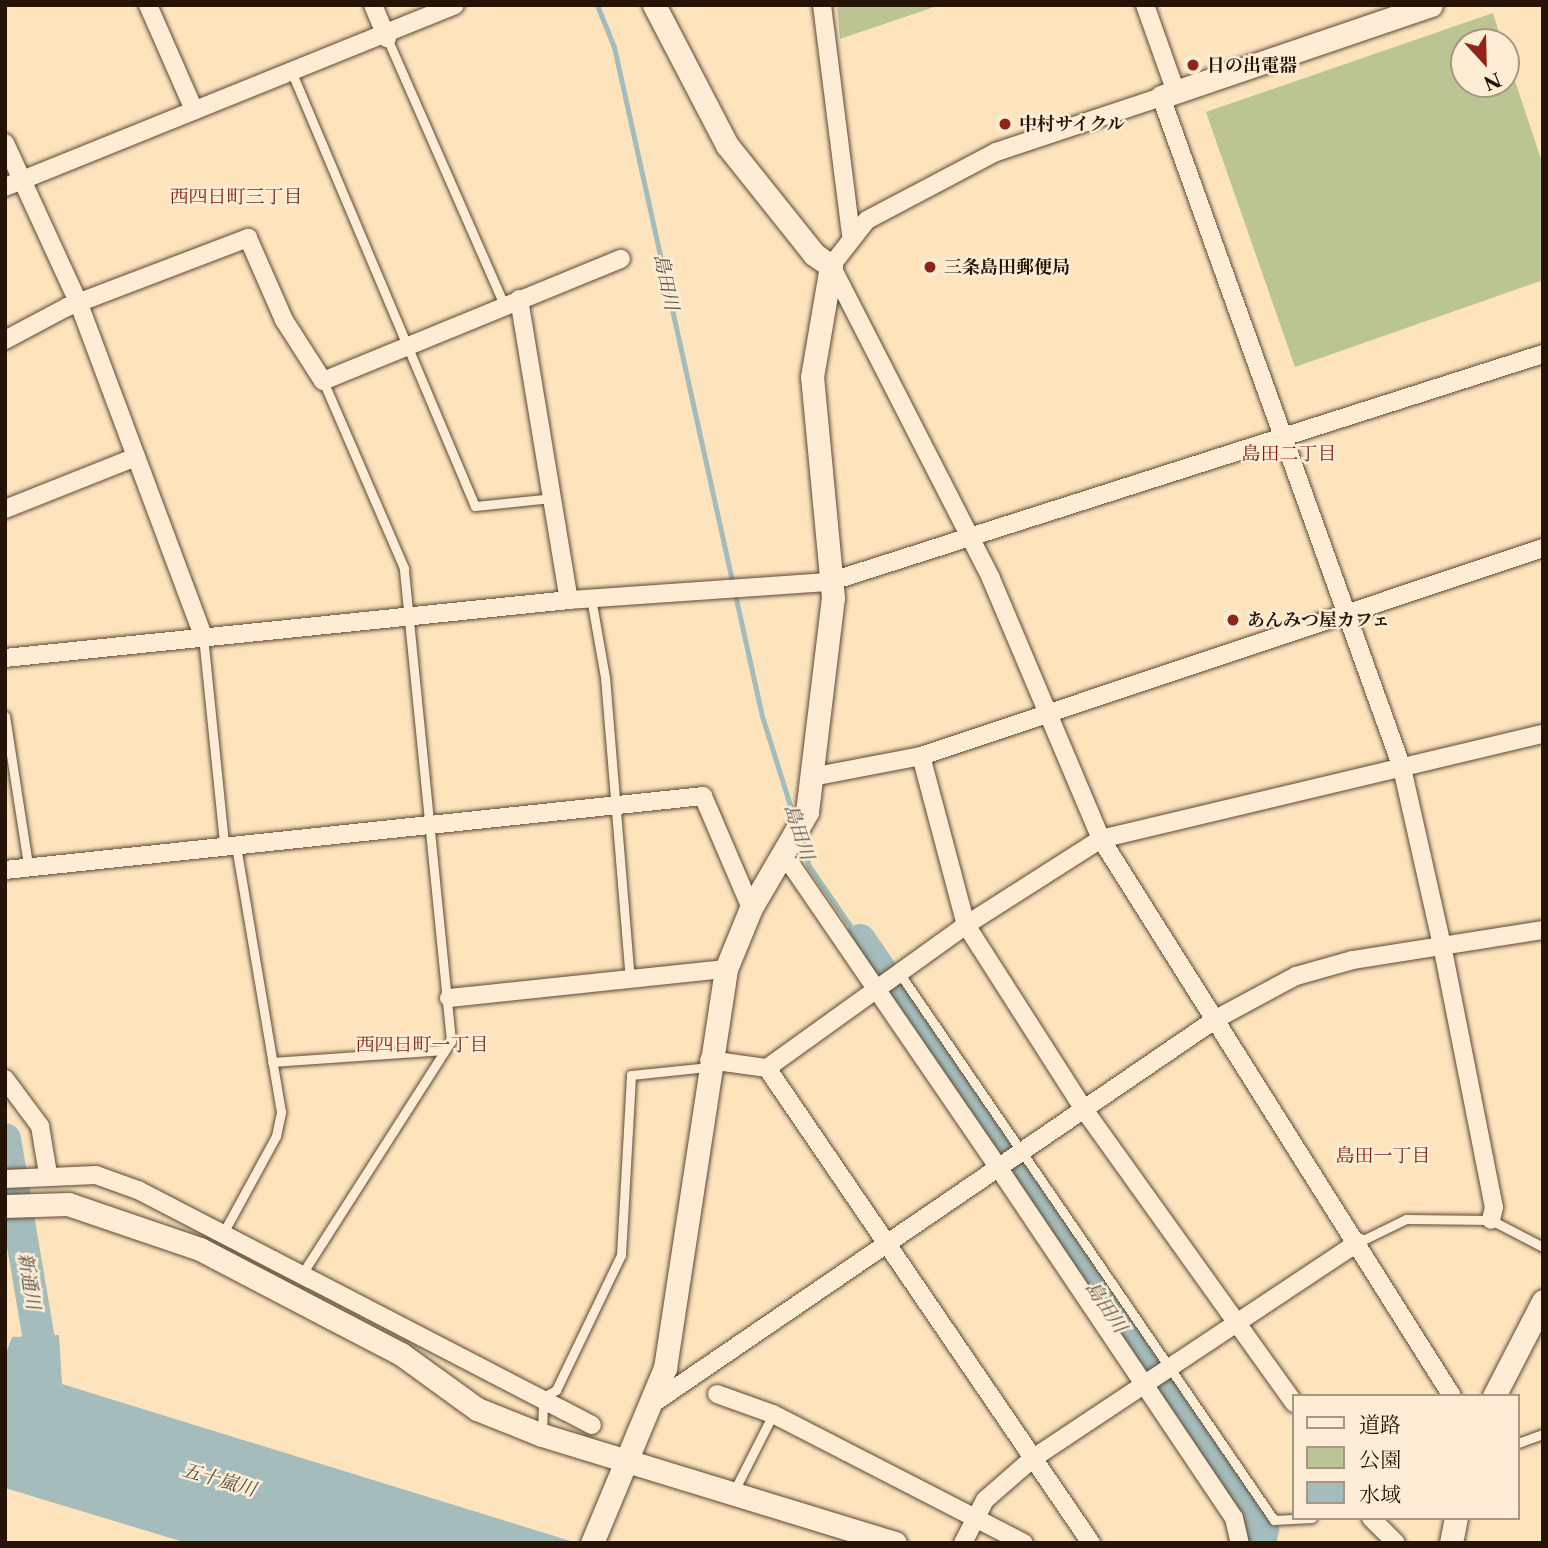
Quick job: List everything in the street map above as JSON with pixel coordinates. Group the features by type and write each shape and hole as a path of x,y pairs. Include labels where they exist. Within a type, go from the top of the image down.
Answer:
{"street":[{"path":"148,5 194,110"},
{"path":"373,5 387,38"},
{"path":"5,187 25,183 194,110 387,38 455,5"},
{"path":"654,5 727,145 814,254 831,266 971,537 1049,710 1101,839 1359,1241 1451,1394"},
{"path":"822,5 851,234"},
{"path":"1145,5 1169,95 1282,437 1349,610 1402,768 1442,946 1494,1207 1491,1220"},
{"path":"592,1543 627,1469 665,1368 709,1063 726,969 751,908 807,812 833,598 829,582 813,377 831,266 851,234 996,152 1431,5"},
{"path":"5,143 79,304 203,636"},
{"path":"5,340 79,304 248,238 284,320 323,381 621,259"},
{"path":"511,302 555,498 569,600"},
{"path":"5,658 569,600 829,582 1543,354"},
{"path":"5,509 136,457"},
{"path":"812,777 920,757 1049,710 1543,548"},
{"path":"709,1063 767,1068 966,925 1101,839 1543,734"},
{"path":"920,757 966,925 1083,1108 1292,1399"},
{"path":"5,870 28,865 428,821 703,796 751,908"},
{"path":"778,861 792,866 998,1166 1241,1529 1240,1543"},
{"path":"652,1404 1216,1019 1296,976 1442,946 1543,930"},
{"path":"449,998 726,969"},
{"path":"767,1068 1091,1543"},
{"path":"5,1079 40,1126 48,1174"},
{"path":"5,1180 48,1174 96,1175 302,1274 543,1397 592,1425"},
{"path":"5,1206 68,1204 200,1249 401,1354 458,1399 541,1435 627,1469 733,1493 895,1543"},
{"path":"963,1543 973,1518 1032,1459 1145,1384 1241,1326 1359,1241"},
{"path":"1495,1394 1543,1301"},
{"path":"717,1394 773,1415 1024,1543"},
{"path":"1373,1520 1396,1543"},
{"path":"1451,1543 1457,1520"}],"lane":[{"path":"387,38 511,302"},
{"path":"292,73 475,506 555,498"},
{"path":"302,1274 451,1041 449,998 406,616 404,568 323,381"},
{"path":"591,598 604,677 611,803 630,979"},
{"path":"203,636 230,844 281,1112 276,1136 222,1235"},
{"path":"5,716 28,865"},
{"path":"900,974 1274,1520 1292,1519"},
{"path":"272,1062 445,1050"},
{"path":"541,1435 543,1397 556,1390 621,1255 631,1075 709,1063"},
{"path":"1359,1241 1406,1219 1491,1220 1543,1247"},
{"path":"733,1493 773,1415"},
{"path":"1520,1442 1543,1434"}],"green space":[{"path":"837,5 940,5 840,39"},
{"path":"1493,13 1498,28 1450,28 1450,98 1520,96 1543,165 1543,280 1295,367 1206,112"}],"water":[{"name":"五十嵐川","path":"59,1335 62,1384 577,1543 187,1543 5,1488 5,1356 12,1337"}],"waterway":[{"name":"島田川","path":"597,5 614,47 762,716 795,821"},
{"name":"島田川","path":"800,837 809,866 860,940"},
{"name":"島田川","path":"860,940 1263,1529 1260,1543"},
{"name":"新通川","path":"5,1139 39,1341 34,1379"}],"place":[{"name":"日の出電器","path":"1193,65"},
{"name":"中村サイクル","path":"1005,124"},
{"name":"三条島田郵便局","path":"930,267"},
{"name":"あんみつ屋カフェ","path":"1233,620"}],"district":[{"name":"西四日町三丁目","path":"236,197"},
{"name":"島田二丁目","path":"1289,454"},
{"name":"西四日町一丁目","path":"422,1045"},
{"name":"島田一丁目","path":"1383,1156"}]}
